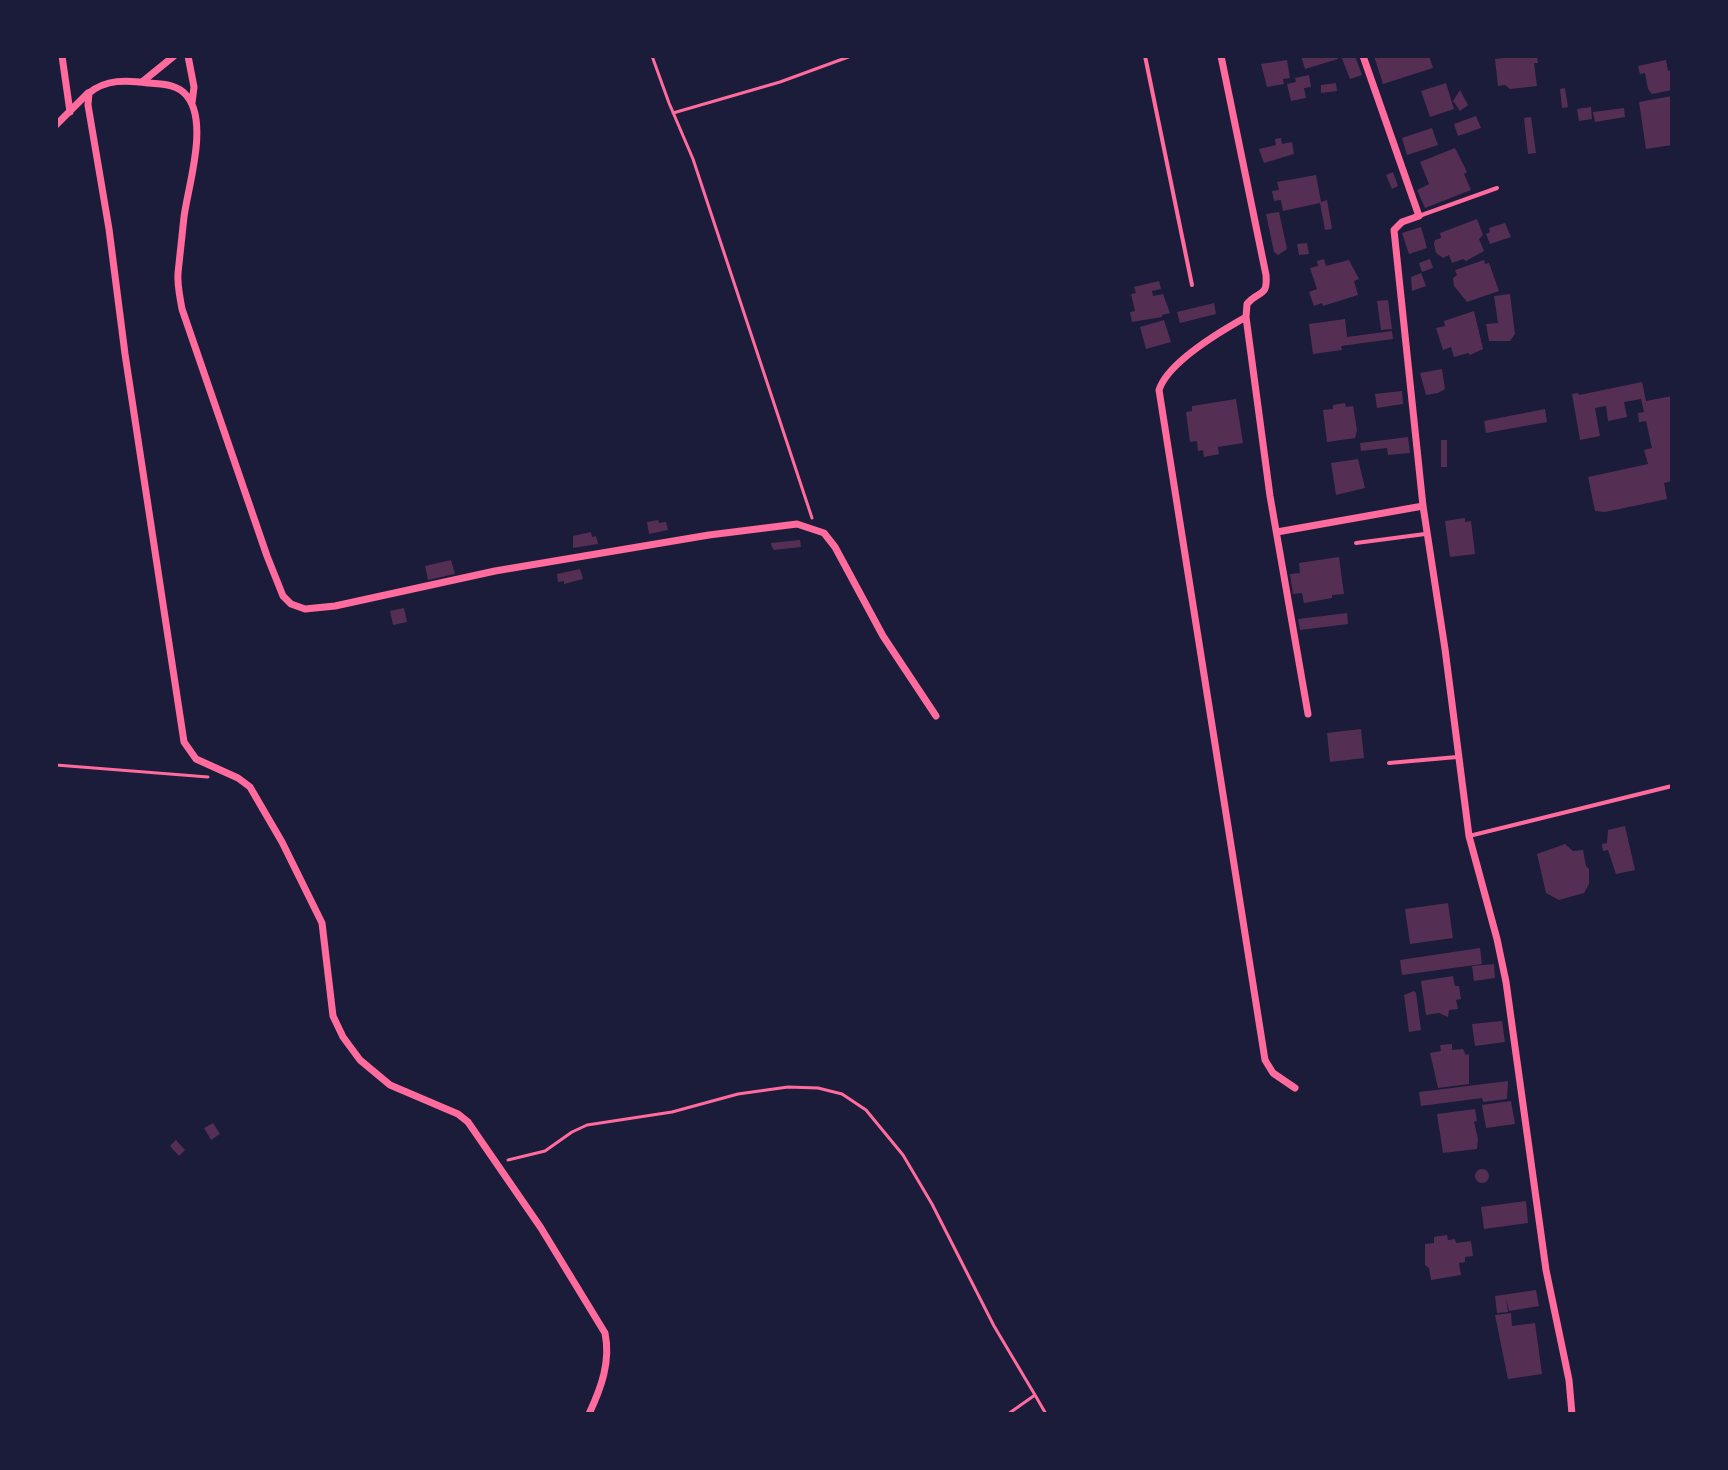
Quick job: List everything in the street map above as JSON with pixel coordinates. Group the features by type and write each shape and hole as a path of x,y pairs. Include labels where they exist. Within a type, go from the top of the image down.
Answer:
{"street":[{"path":"62,56 70,112"},
{"path":"142,82 174,56"},
{"path":"188,56 194,87 192,103 196,133 179,268 182,309 267,556 283,596 291,604 305,609 335,606 495,571 709,535 797,524 824,533 835,547 883,636 936,716"},
{"path":"1221,56 1267,285 1263,293 1247,304 1246,317 1270,496 1308,714"},
{"path":"1363,56 1419,216 1402,222 1394,230 1423,506 1469,836 1506,982 1546,1270 1569,1380 1572,1414"},
{"path":"56,125 97,86 115,81 177,87 192,103"},
{"path":"89,93 184,742 196,759 238,778 250,787 266,812 322,923 333,1016 343,1037 360,1060 390,1085 458,1114 468,1122 554,1248 605,1333 608,1362 589,1414"},
{"path":"1246,317 1214,335 1188,355 1161,382 1159,390 1265,1060 1273,1073 1295,1088"},
{"path":"1277,532 1423,506"}],"lane":[{"path":"1145,56 1192,285"},
{"path":"1419,216 1497,188"},
{"path":"1356,543 1428,533"},
{"path":"1389,763 1459,757"},
{"path":"1469,836 1672,786"}],"path":[{"path":"652,56 693,159 809,506"},
{"path":"673,113 780,82 851,56"},
{"path":"56,765 212,777"},
{"path":"496,1159 505,1161 545,1151 587,1125 672,1112 738,1094 788,1087 818,1088 842,1094 866,1110 903,1155 932,1204 994,1326 1046,1414"},
{"path":"1008,1414 1035,1395"}],"building":[{"path":"1301,56 1337,56 1338,59 1305,69"},
{"path":"1341,56 1355,56 1362,75 1350,79"},
{"path":"1374,56 1429,56 1433,68 1383,84"},
{"path":"1537,56 1538,63 1534,63 1537,86 1510,89 1505,85 1498,86 1495,59"},
{"path":"1287,60 1290,78 1283,79 1284,84 1267,87 1261,64"},
{"path":"1666,60 1668,71 1671,70 1672,90 1652,94 1645,73 1640,74 1638,66"},
{"path":"1309,75 1311,87 1304,88 1306,98 1291,101 1287,84 1296,82 1295,78"},
{"path":"1336,83 1337,91 1321,93 1321,85"},
{"path":"1446,83 1454,109 1430,117 1421,91"},
{"path":"1565,88 1568,107 1562,108 1560,89"},
{"path":"1460,90 1468,105 1460,111 1453,101"},
{"path":"1672,96 1672,145 1646,149 1639,102"},
{"path":"1591,107 1592,119 1579,121 1577,109"},
{"path":"1624,108 1625,117 1595,122 1593,112"},
{"path":"1476,116 1481,128 1458,136 1454,124"},
{"path":"1531,117 1536,153 1528,154 1524,118"},
{"path":"1432,128 1438,145 1407,155 1402,138"},
{"path":"1281,138 1282,144 1292,142 1294,154 1264,163 1259,149 1276,145 1275,139"},
{"path":"1455,148 1467,172 1464,174 1471,190 1425,208 1417,190 1429,184 1420,162"},
{"path":"1393,172 1398,186 1392,189 1386,175"},
{"path":"1316,175 1321,202 1327,200 1332,229 1325,230 1320,203 1283,211 1281,200 1274,201 1272,191 1279,190 1277,182"},
{"path":"1279,212 1287,249 1278,255 1274,252 1266,214"},
{"path":"1477,219 1483,235 1479,239 1484,251 1466,261 1463,259 1452,263 1449,255 1443,258 1436,253 1434,244 1441,238 1440,233"},
{"path":"1505,223 1511,237 1490,244 1486,234 1490,232 1489,228"},
{"path":"1421,227 1427,248 1409,254 1402,233"},
{"path":"1307,243 1309,254 1299,255 1297,244"},
{"path":"1324,259 1326,266 1349,260 1359,279 1354,281 1358,295 1314,306 1309,292 1317,289 1310,268 1318,266 1317,261"},
{"path":"1430,259 1433,268 1422,272 1419,263"},
{"path":"1484,260 1485,264 1489,263 1499,291 1467,302 1454,286 1455,270"},
{"path":"1421,273 1426,286 1412,291 1411,277"},
{"path":"1159,281 1161,289 1152,291 1153,296 1163,294 1170,313 1132,322 1130,312 1135,311 1131,294 1136,293 1134,287"},
{"path":"1510,294 1515,334 1510,341 1489,341 1486,324 1498,323 1494,296"},
{"path":"1388,300 1392,329 1381,330 1377,301"},
{"path":"1214,303 1216,314 1180,323 1177,312"},
{"path":"1474,311 1483,349 1454,357 1451,347 1443,350 1436,328 1445,326 1444,321"},
{"path":"1345,319 1347,337 1392,331 1393,339 1341,346 1342,350 1313,354 1309,324"},
{"path":"1164,320 1171,342 1146,349 1140,327"},
{"path":"1442,369 1445,389 1426,395 1420,373"},
{"path":"1642,382 1646,401 1672,396 1672,481 1664,483 1667,499 1605,512 1595,511 1588,477 1648,464 1644,450 1652,448 1646,421 1639,422 1638,413 1644,412 1641,399 1624,402 1627,417 1608,421 1606,406 1595,408 1600,436 1580,440 1572,394"},
{"path":"1402,391 1403,404 1377,408 1375,394"},
{"path":"1236,399 1243,443 1218,447 1219,454 1204,457 1203,450 1198,451 1197,441 1190,442 1186,412 1192,411 1192,406"},
{"path":"1345,403 1346,407 1353,406 1357,430 1355,438 1327,442 1323,410"},
{"path":"1545,409 1547,422 1486,433 1484,421"},
{"path":"1408,437 1410,453 1388,455 1387,448 1361,451 1360,443"},
{"path":"1441,440 1447,440 1447,467 1441,467"},
{"path":"1358,459 1365,488 1336,495 1331,463"},
{"path":"1465,518 1465,522 1471,521 1475,554 1450,557 1445,521"},
{"path":"658,520 659,523 666,522 668,530 649,534 647,522"},
{"path":"591,532 598,544 573,548 573,536"},
{"path":"800,540 801,547 774,550 771,543"},
{"path":"1339,557 1344,594 1304,603 1302,593 1293,594 1290,574 1300,573 1299,563"},
{"path":"451,560 455,574 428,580 425,566"},
{"path":"580,569 583,579 564,584 564,581 558,582 557,574"},
{"path":"404,608 407,622 393,625 390,611"},
{"path":"1347,613 1348,624 1300,630 1298,619"},
{"path":"1361,729 1364,758 1330,762 1327,733"},
{"path":"1625,826 1635,870 1616,874 1608,850 1603,851 1602,844 1607,843 1608,830"},
{"path":"1565,844 1573,851 1583,850 1589,869 1589,884 1584,893 1559,900 1546,893 1537,854"},
{"path":"1448,903 1453,938 1410,944 1405,909"},
{"path":"1480,948 1482,964 1402,975 1400,960"},
{"path":"1494,964 1495,978 1474,981 1472,966"},
{"path":"1453,976 1461,999 1456,1000 1458,1009 1449,1010 1448,1017 1439,1013 1426,1015 1421,981"},
{"path":"1414,991 1421,1030 1409,1032 1404,995"},
{"path":"1502,1021 1505,1042 1475,1046 1472,1024"},
{"path":"1452,1044 1452,1050 1463,1049 1466,1055 1469,1054 1469,1084 1438,1088 1430,1053 1441,1051 1440,1045"},
{"path":"1508,1081 1507,1099 1483,1102 1482,1098 1421,1106 1419,1092"},
{"path":"1511,1101 1515,1124 1486,1128 1482,1105"},
{"path":"1475,1109 1477,1149 1443,1153 1437,1114"},
{"path":"213,1123 220,1134 211,1140 204,1128"},
{"path":"176,1140 185,1150 179,1156 170,1146"},
{"path":"1482,1169 1489,1176 1482,1183 1475,1176"},
{"path":"1526,1201 1528,1223 1484,1229 1481,1207"},
{"path":"1447,1235 1448,1240 1455,1239 1456,1243 1471,1241 1473,1256 1465,1257 1465,1262 1459,1263 1461,1275 1431,1280 1429,1268 1425,1265 1425,1244 1434,1243 1434,1237"},
{"path":"1536,1290 1539,1306 1509,1311 1506,1298 1508,1312 1497,1313 1495,1296"},
{"path":"1511,1313 1512,1326 1535,1323 1542,1374 1508,1379 1495,1315"}]}
